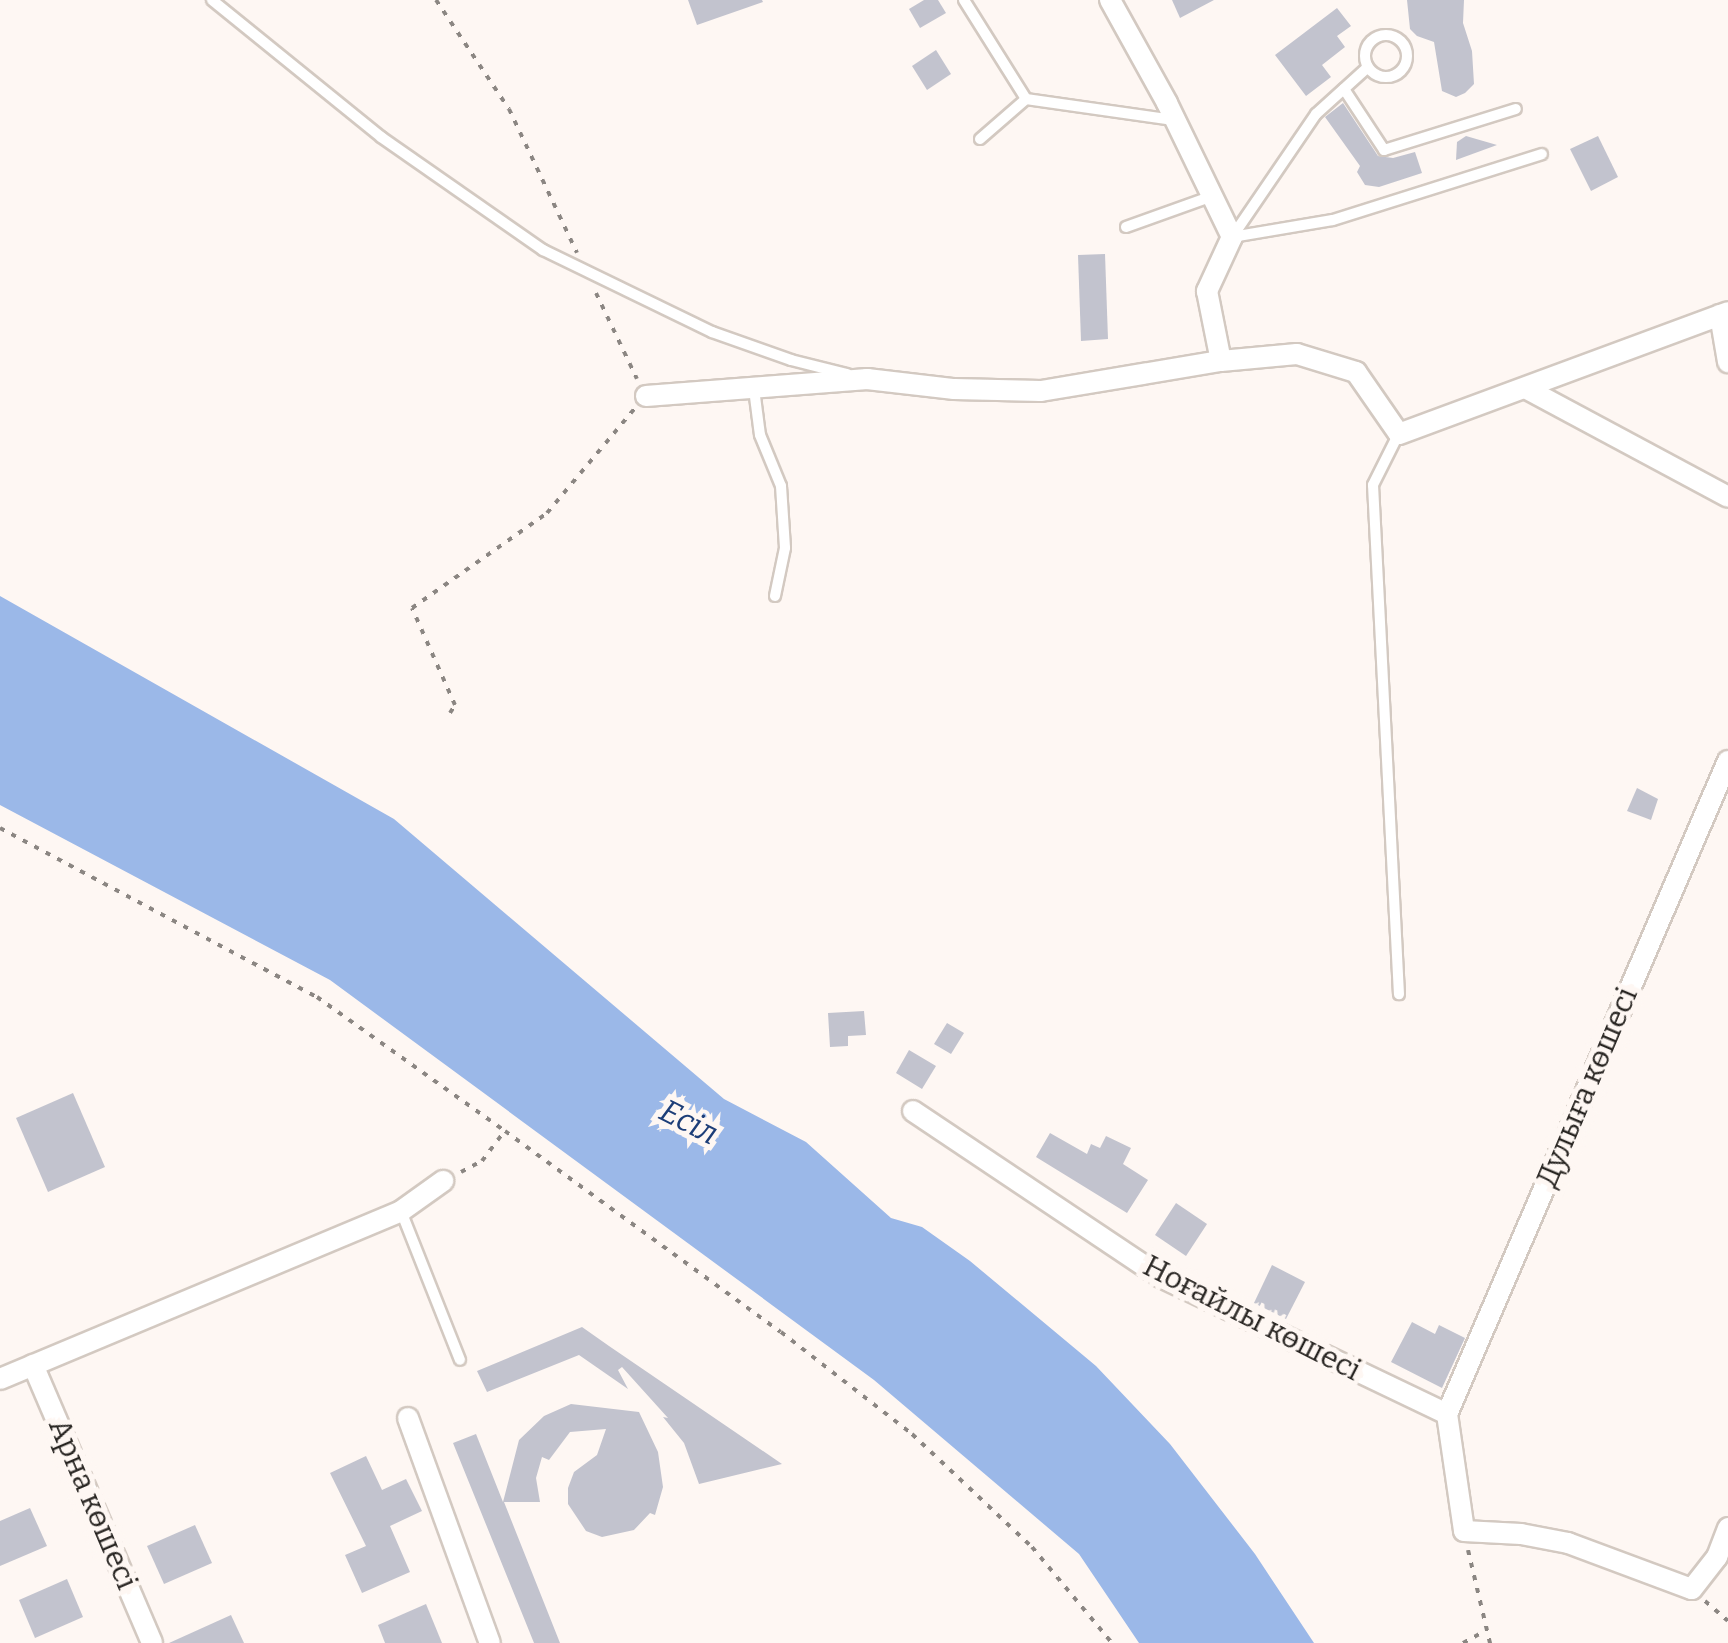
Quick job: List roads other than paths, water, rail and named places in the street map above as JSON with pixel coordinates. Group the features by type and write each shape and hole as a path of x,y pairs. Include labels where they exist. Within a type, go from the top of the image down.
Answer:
{"street":[{"path":"1110,0 1232,237 1207,291 1221,361"},
{"path":"646,396 867,379 954,390 1041,391 1221,361 1297,354 1356,372 1398,434 1724,313 1728,362"},
{"path":"1527,389 1728,497"},
{"name":"Дулыға көшесі","path":"1447,1414 1728,761"},
{"name":"Ноғайлы көшесі","path":"914,1111 1161,1277 1447,1414"},
{"path":"0,1379 401,1211 443,1181"},
{"name":"Арна көшесі","path":"34,1365 152,1643"},
{"path":"1447,1414 1464,1531 1521,1534 1568,1543 1692,1589 1717,1557 1728,1528"},
{"path":"408,1418 490,1643"}],"lane":[{"path":"212,0 397,149 543,250 584,266 712,332 791,360 867,379"},
{"path":"964,0 1026,99"},
{"path":"1390,35 1402,42 1407,55 1398,73 1385,77 1368,67 1366,47 1376,37 1390,35"},
{"path":"1232,237 1316,114 1368,67"},
{"path":"1344,89 1384,150 1516,109"},
{"path":"980,139 1026,99 1175,120"},
{"path":"1232,237 1333,220 1542,154"},
{"path":"1126,228 1210,197"},
{"path":"754,388 760,436 781,486 786,548 775,596"},
{"path":"1398,434 1372,484 1399,994"},
{"path":"401,1211 460,1360"}],"water":[{"name":"Есіл","path":"0,596 394,819 724,1099 806,1142 891,1218 922,1227 970,1261 1096,1366 1170,1444 1255,1554 1314,1643 1139,1643 1079,1554 874,1380 330,980 0,805"}]}
